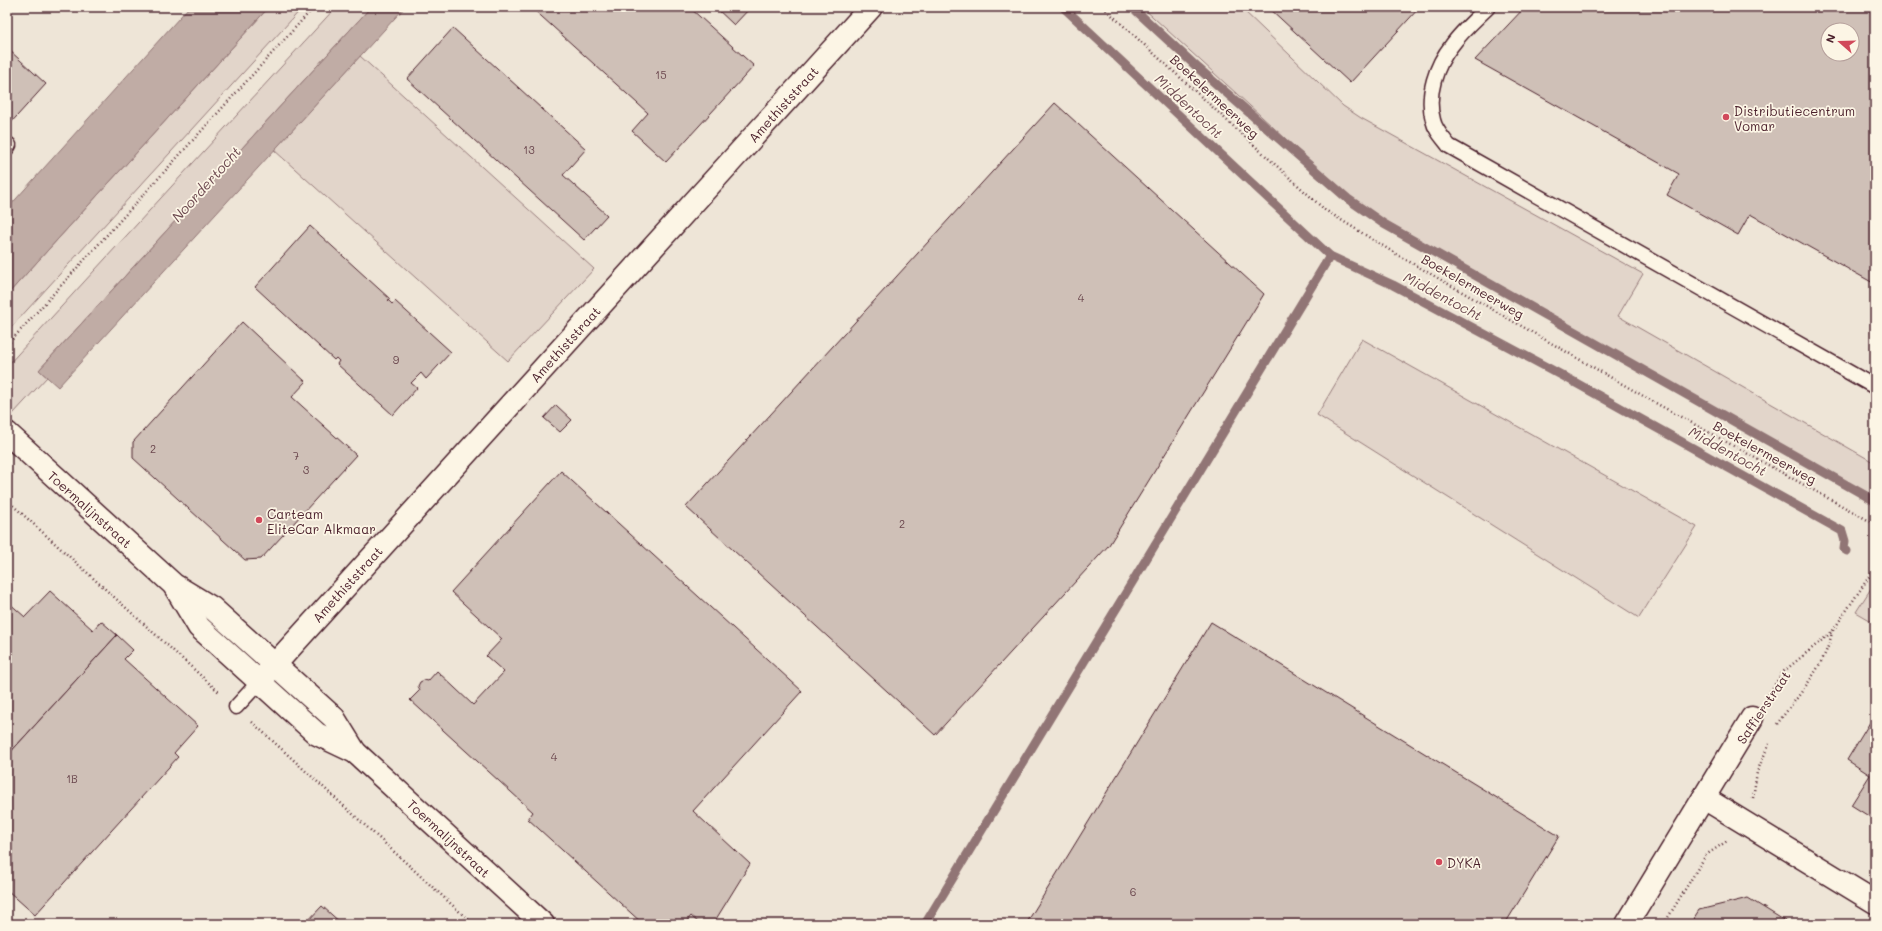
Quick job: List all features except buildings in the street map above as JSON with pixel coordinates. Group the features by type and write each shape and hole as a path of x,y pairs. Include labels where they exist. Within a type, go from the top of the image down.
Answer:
{"street":[{"name":"Amethiststraat","path":"259,682 871,7"},
{"name":"Toermalijnstraat","path":"7,433 174,585 212,608 334,718 355,752 543,924"},
{"name":"Toermalijnstraat","path":"174,585 199,627 317,734 355,752"},
{"name":"Saffierstraat","path":"1627,924 1752,718"},
{"path":"1704,798 1875,902"}],"lane":[{"path":"1488,7 1451,45 1436,72 1431,94 1433,120 1440,135 1449,146 1875,387"},
{"path":"236,707 259,682"}],"path":[{"path":"7,345 314,7"},
{"name":"Boekelermeerweg","path":"1103,7 1325,210 1396,254 1652,401 1875,524"},
{"name":"Saffierstraat","path":"1752,718 1783,672 1832,632 1875,568"},
{"path":"1775,731 1829,647 1832,632"},
{"path":"1664,924 1706,855 1728,840 1753,799 1757,772 1772,738"}],"shaded area":[{"path":"7,7 1875,7 1875,924 7,924"},
{"path":"189,7 269,7 7,295 7,209"},
{"path":"269,7 303,7 7,332 7,295"},
{"path":"336,7 371,7 39,370 47,377 13,414 7,408 7,366"},
{"path":"371,7 405,7 58,387 39,370"},
{"path":"1142,7 1240,7 1343,106 1361,118 1643,274 1618,316 1875,463 1875,498 1358,205"},
{"path":"360,56 594,269 508,361 274,150"},
{"path":"1362,339 1697,527 1639,618 1317,415"},
{"path":"1875,582 1875,623 1856,612"}],"waterway":[{"name":"Middentocht","path":"1063,7 1330,256 1393,285 1567,378 1842,531 1845,541 1844,549 1847,551"},
{"name":"Middentocht","path":"1132,7 1198,68 1348,199 1384,224 1875,501"},
{"path":"925,924 1330,256"}],"place":[{"name":"Distributiecentrum Vomar","path":"1726,117"},
{"name":"Carteam EliteCar Alkmaar","path":"259,520"},
{"name":"DYKA","path":"1439,862"}],"water label":[{"name":"Noordertocht","path":"206,184"}]}
